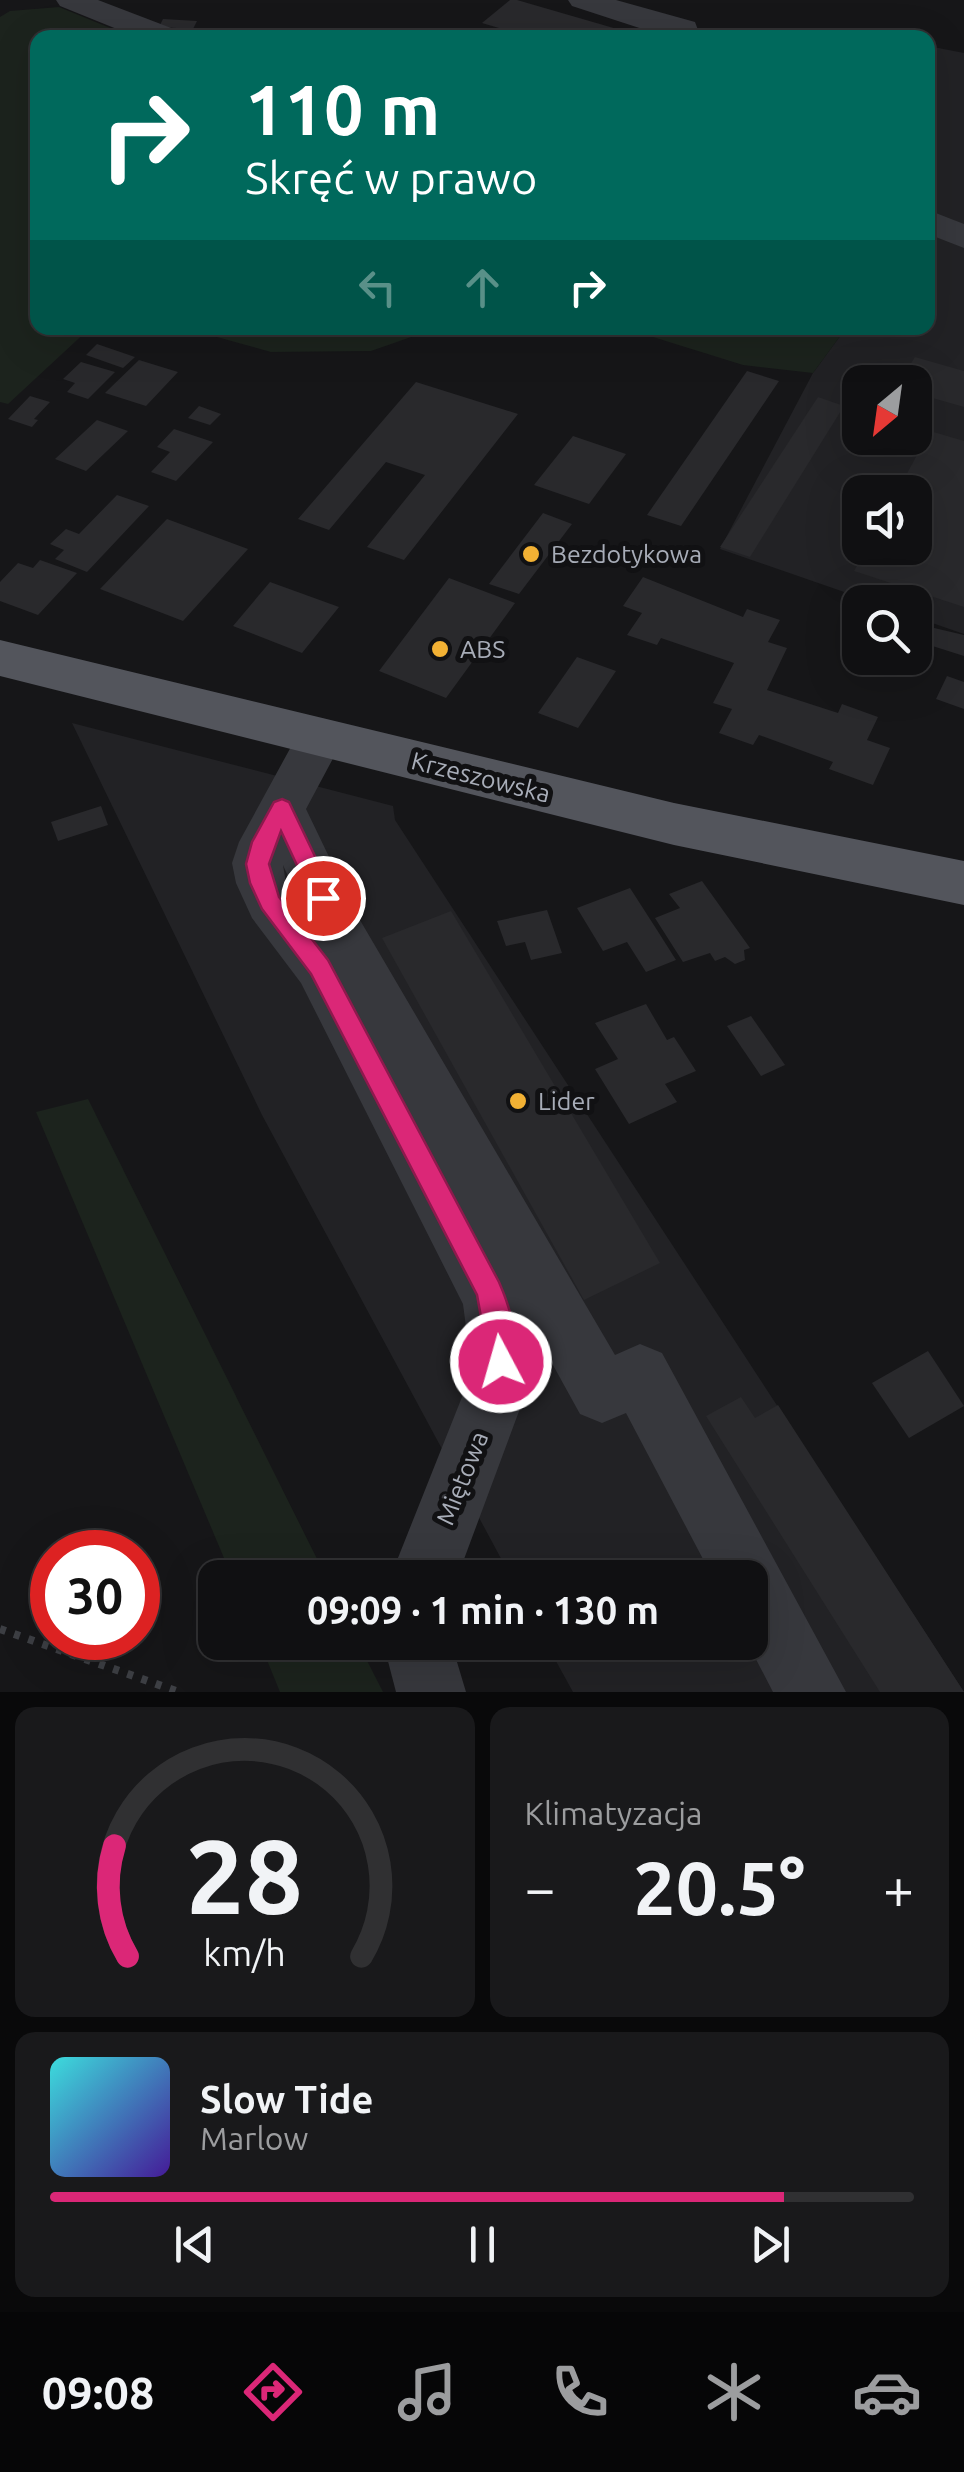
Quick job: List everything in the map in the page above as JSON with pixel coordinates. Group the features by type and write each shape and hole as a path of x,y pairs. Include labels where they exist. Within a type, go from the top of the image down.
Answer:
{"main road":[{"name":"Krzeszowska","path":"0,658 657,820 964,882"}],"street":[{"path":"71,0 148,30"},
{"path":"583,0 684,30"},
{"path":"935,224 964,237"},
{"name":"Miętowa","path":"322,736 264,842 258,864 262,883 270,902 320,967 357,1035 490,1292 500,1328 497,1386 429,1560"},
{"path":"282,808 337,927 602,1392 640,1375 740,1560"},
{"path":"768,1612 810,1692"},
{"path":"422,1660 431,1692"}],"path":[{"path":"0,1629 178,1692"}],"shaded area":[{"path":"59,7 115,30 30,30 30,335 82,335 8,404 0,402 0,17 10,11"},
{"path":"935,47 964,53 964,634 932,623 932,585 842,585 842,591 720,549 813,373 841,335 935,335"},
{"path":"209,335 417,335 371,351 271,352"},
{"path":"647,335 841,335 813,373 743,365"},
{"path":"72,723 393,806 395,820 964,1692 573,1692 555,1660 768,1660 768,1560 502,1560 262,1115"},
{"path":"88,1099 318,1560 225,1560 36,1112"},
{"path":"267,1660 367,1660 383,1692 280,1692"}],"building":[{"path":"510,0 517,0 620,30 506,30 482,23"},
{"path":"163,19 197,21 193,29 159,27"},
{"path":"97,344 135,357 123,368 86,355"},
{"path":"915,357 964,371 964,407 932,398 932,365 910,365"},
{"path":"139,360 178,372 146,406 105,393"},
{"path":"81,362 115,372 88,399 67,392 75,383 63,379"},
{"path":"747,371 779,381 681,526 647,515"},
{"path":"416,382 518,414 404,560 367,547 425,475 386,462 329,530 298,519"},
{"path":"30,396 50,402 34,419 38,420 32,427 8,419"},
{"path":"818,397 842,405 750,557 720,547"},
{"path":"199,406 221,414 210,425 188,418"},
{"path":"97,420 128,431 86,471 55,459"},
{"path":"174,429 213,442 176,481 151,472 170,452 157,447"},
{"path":"932,432 964,441 964,607 932,597 932,585 897,585 854,571 857,565 932,565 932,475 906,475 917,455 932,455"},
{"path":"573,436 626,454 589,504 534,485"},
{"path":"117,495 149,506 87,572 55,559 64,550 50,544 66,529 79,534"},
{"name":"Bezdotykowa","path":"543,513 572,524 519,594 489,584"},
{"path":"167,519 248,549 183,621 100,589"},
{"path":"40,560 77,573 38,615 0,601 0,582 18,563 33,568"},
{"path":"643,577 743,617 747,609 780,620 768,642 787,648 767,690 838,713 842,704 878,717 867,740 890,748 873,785 829,769 833,762 759,735 753,745 719,733 732,709 713,703 734,663 661,638 657,645 627,635 642,613 623,606"},
{"path":"449,578 515,603 446,698 379,671"},
{"path":"270,582 339,607 302,653 233,626"},
{"path":"932,627 964,635 964,656 932,646"},
{"path":"577,657 616,671 578,728 538,713"},
{"path":"947,676 964,682 964,709 936,699"},
{"path":"101,806 108,825 58,841 51,822"},
{"path":"702,881 750,948 744,950 745,960 735,964 725,957 715,961 710,953 683,962 655,918 680,908 669,894"},
{"path":"630,888 676,960 646,972 627,942 603,951 577,908"},
{"path":"547,910 562,953 531,960 525,942 506,946 497,921"},
{"name":"Lider","path":"451,911 660,1263 584,1300 382,938"},
{"path":"646,1004 667,1040 674,1037 696,1071 665,1084 677,1102 629,1124 595,1069 618,1059 595,1023"},
{"path":"751,1016 785,1065 761,1076 727,1026"},
{"path":"928,1351 964,1406 909,1438 872,1383"},
{"path":"741,1397 755,1418 778,1405 964,1692 880,1692 706,1416"}],"place":[{"name":"Bezdotykowa","path":"531,554"},
{"name":"ABS","path":"440,649"},
{"name":"Lider","path":"518,1101"}],"route":[{"path":"323,898 282,808 264,842 258,864 262,883 270,902 320,967 490,1292 500,1328 501,1362"}]}
